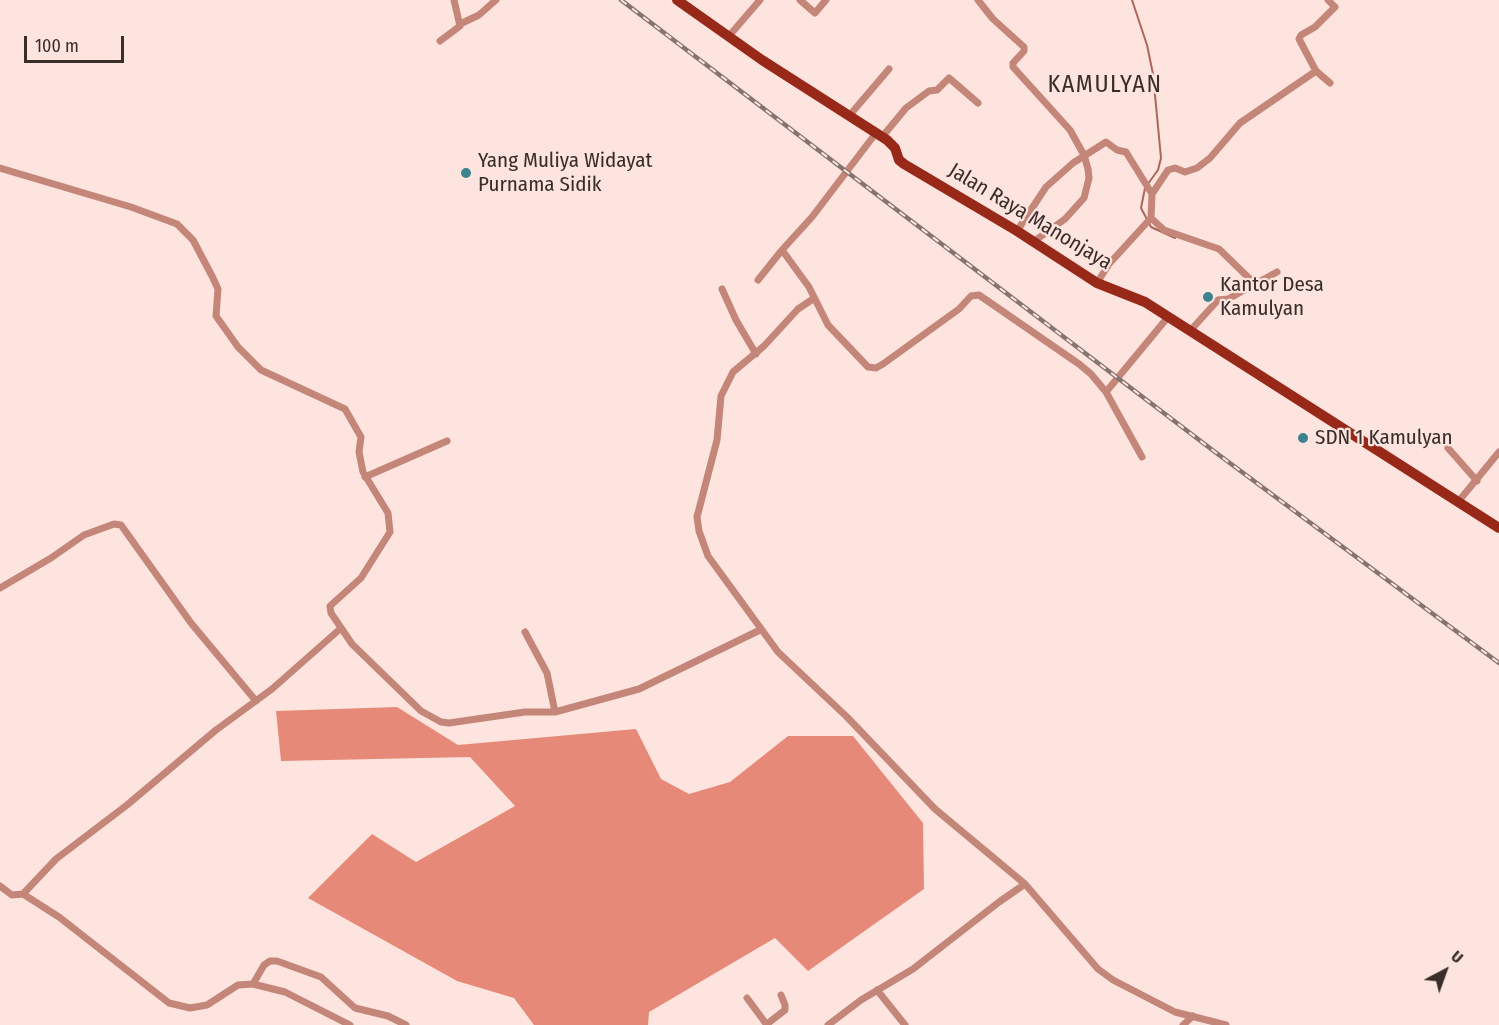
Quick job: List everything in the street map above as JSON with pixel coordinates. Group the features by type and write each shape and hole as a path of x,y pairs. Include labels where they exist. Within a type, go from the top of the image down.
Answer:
{"main road":[{"name":"Jalan Raya Manonjaya","path":"677,0 893,144 899,160 904,164 1017,231 1097,283 1145,302 1499,528"}],"street":[{"path":"454,0 460,24"},
{"path":"440,41 460,24 479,15 496,0"},
{"path":"729,36 760,0"},
{"path":"800,0 815,13 826,0"},
{"path":"978,0 993,19 1024,46 1024,51 1013,62 1013,68 1065,124 1084,155 1089,178 1085,196 1066,218 1033,242"},
{"path":"1328,0 1335,7 1299,39 1316,70 1330,83"},
{"path":"849,116 868,90 889,69"},
{"path":"1148,189 1168,170 1175,168 1185,172 1197,168 1210,158 1240,123 1316,70"},
{"path":"758,280 879,135 906,108 929,91 937,90 949,78 978,103"},
{"path":"1017,231 1046,187 1084,155 1108,142 1117,150 1126,152 1148,189 1151,218 1164,230 1221,251 1254,283"},
{"path":"0,168 131,207 177,224 185,230 218,288 215,312 225,331 261,370 345,410 361,438 359,452 365,477 388,513 390,531 361,578 330,606 332,616 340,629 421,711 441,722 525,712 555,712 639,689 760,630"},
{"path":"1097,283 1108,264 1151,218"},
{"path":"782,250 809,287 828,325 852,352 872,368 889,360 945,319 970,296 979,295 1079,364 1106,392 1142,458"},
{"path":"1190,331 1217,300 1228,299 1277,272"},
{"path":"722,289 736,320 756,354"},
{"path":"813,299 785,321 756,354 733,372 721,396 717,440 697,516 699,531 708,556 778,652 847,717 935,809 1025,885 1098,969 1113,980 1175,1012 1226,1025"},
{"path":"1106,392 1168,317"},
{"path":"365,477 447,441"},
{"path":"1448,448 1477,480"},
{"path":"1458,502 1499,452"},
{"path":"0,588 51,558 84,535 121,525 191,623 256,701"},
{"path":"23,894 56,859 127,805 216,730 256,701 340,629"},
{"path":"525,632 547,674 555,712"},
{"path":"828,1025 877,990 913,969 999,902 1025,885"},
{"path":"0,886 12,895 23,894 58,917 169,1003 190,1008 207,1005 238,985 253,984 285,993 350,1025"},
{"path":"253,984 264,965 270,961 277,961 321,976 355,1008 388,1016 406,1025"},
{"path":"877,990 905,1025"},
{"path":"747,998 767,1024 778,1022 785,1006 780,995"},
{"path":"1183,1025 1192,1016"}],"shaded area":[{"path":"397,707 458,745 636,729 661,779 689,794 730,782 788,736 853,736 923,823 924,889 808,971 775,938 649,1012 648,1025 534,1025 514,998 457,981 308,898 372,834 416,862 515,806 470,757 281,761 276,711"}],"waterway":[{"path":"1132,0 1147,45 1153,74 1161,158 1158,170 1145,188 1141,208 1151,227 1175,238"}],"railway":[{"path":"621,0 1215,452 1499,663"}],"place":[{"name":"Yang Muliya Widayat Purnama Sidik","path":"466,173"},
{"name":"Kantor Desa Kamulyan","path":"1208,297"},
{"name":"SDN 1 Kamulyan","path":"1303,438"}],"district":[{"name":"KAMULYAN","path":"1105,85"}]}
